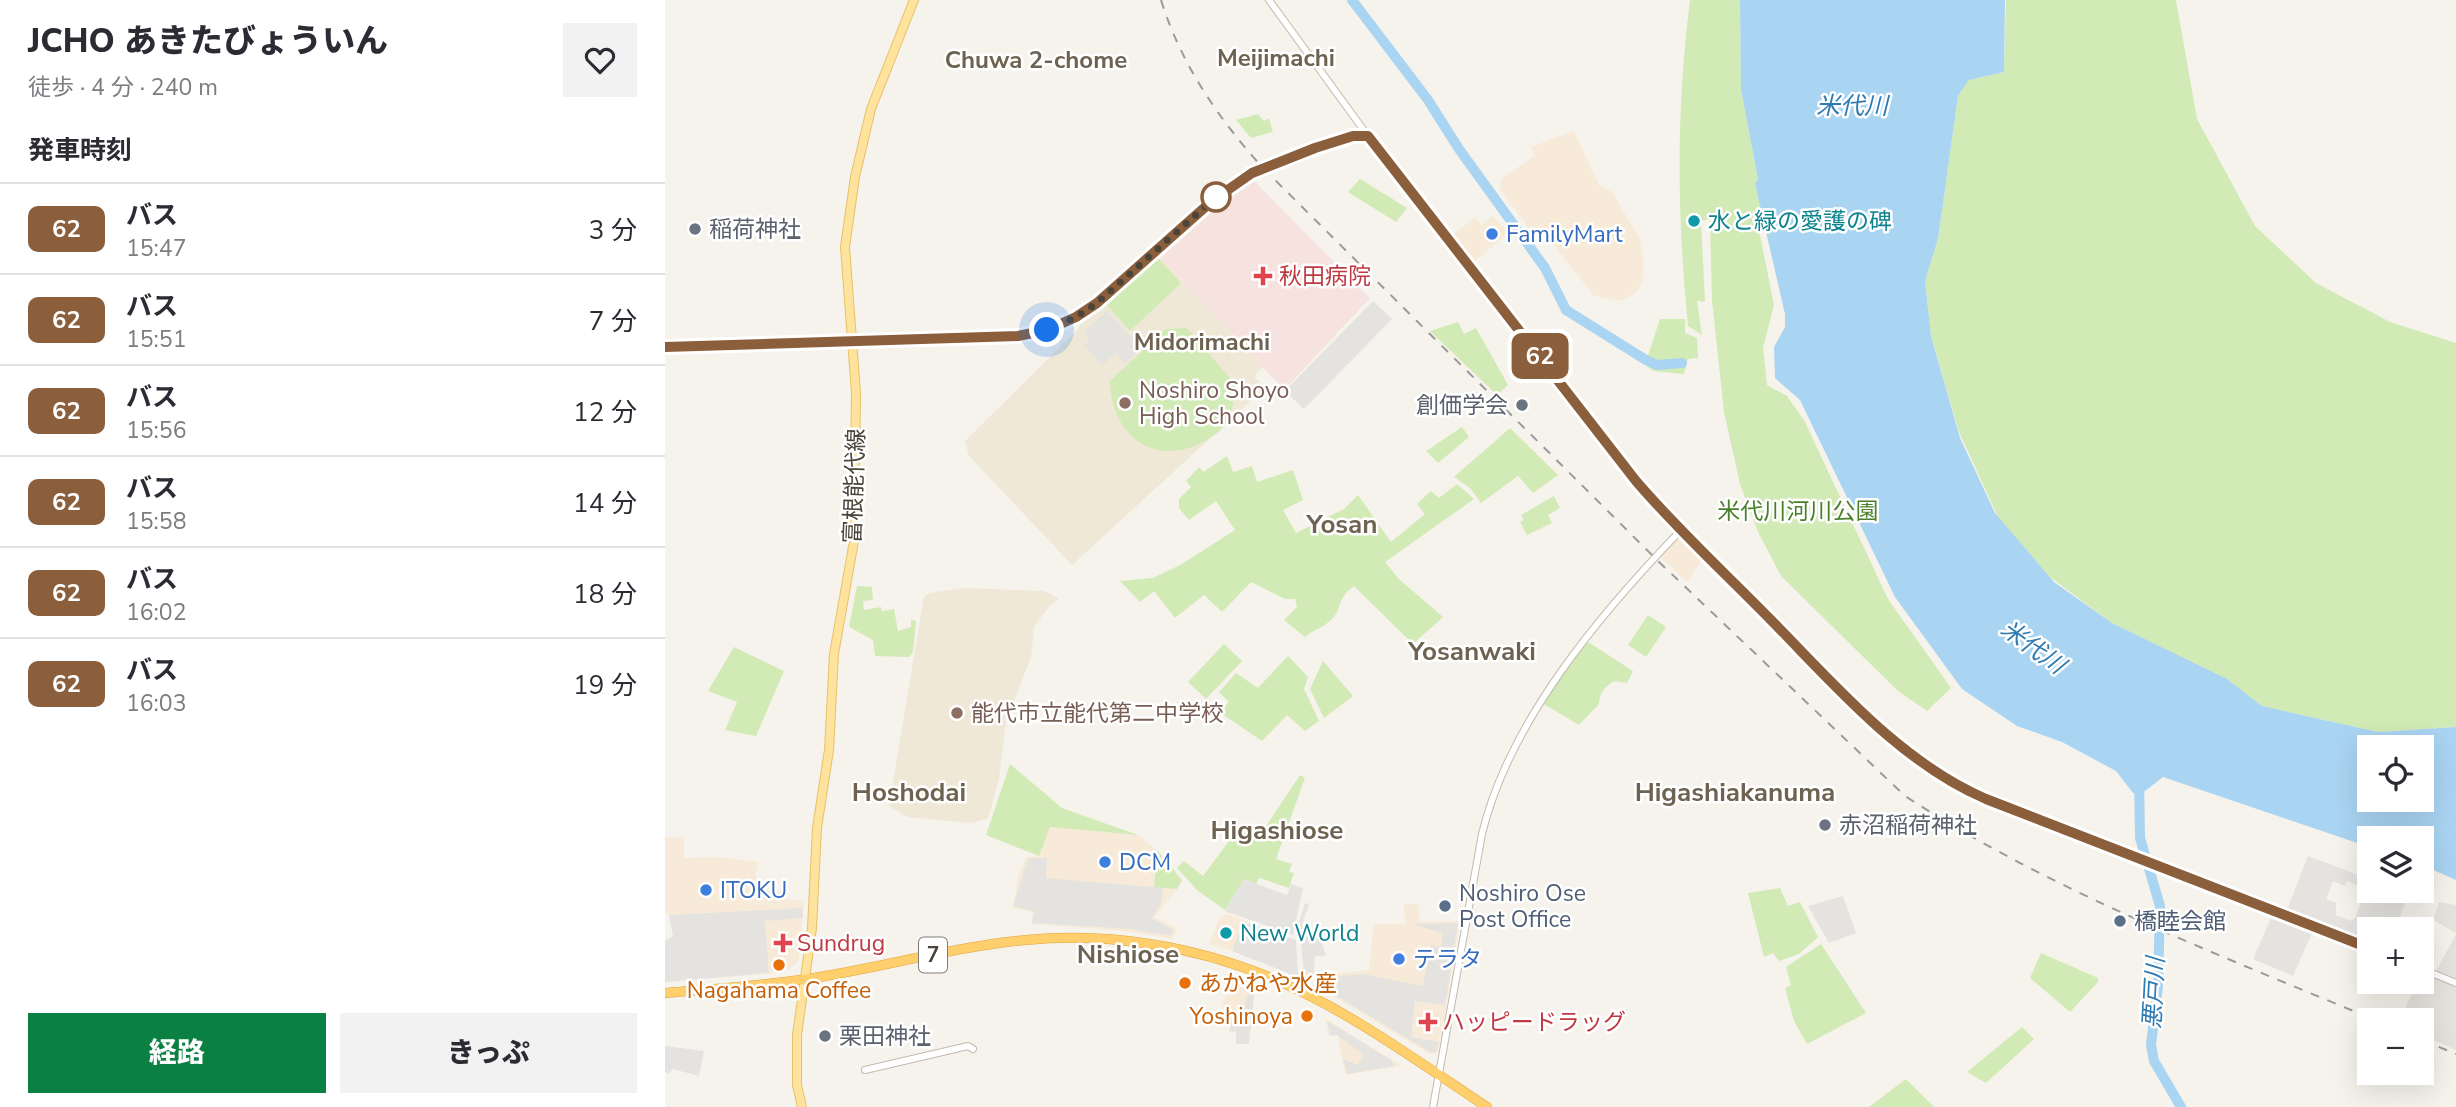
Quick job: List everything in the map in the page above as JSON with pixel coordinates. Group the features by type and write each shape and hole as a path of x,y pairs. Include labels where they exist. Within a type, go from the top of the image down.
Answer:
{"highway":[{"name":"7","path":"665,993 805,980 1024,940 1089,938 1148,944 1211,958 1277,981 1359,1024 1487,1107"}],"main road":[{"name":"富根能代線","path":"802,1107 796,1059 817,828 829,750 834,653 854,541 857,418 845,247 855,177 871,109 914,0"}],"street":[{"path":"1269,0 1368,136 1633,479 1680,531 1885,733 1944,780 2357,943"},
{"path":"665,347 1018,336 1047,330 1076,317 1097,303 1154,249 1241,179 1268,164 1353,136 1368,136"},
{"path":"1433,1107 1482,834 1493,793 1530,716 1563,667 1680,531"},
{"path":"2434,974 2456,983"},
{"path":"865,1070 968,1046 973,1049"}],"shaded area":[{"path":"1574,131 1599,185 1612,192 1640,239 1644,264 1642,281 1637,292 1621,301 1594,296 1548,238 1532,232 1499,188 1502,178 1536,155 1531,147"},
{"name":"秋田病院","path":"1251,178 1370,298 1284,390 1158,255 1213,205"},
{"path":"1493,216 1508,233 1473,263 1453,235 1475,217 1481,225"},
{"name":"Noshiro Shoyo High School","path":"1158,255 1263,367 1254,376 1265,388 1072,565 969,456 965,441 1078,329 1081,320"},
{"path":"1373,301 1392,319 1304,409 1285,391"},
{"path":"1107,311 1141,348 1125,363 1115,353 1102,366 1084,345 1090,339 1084,332"},
{"path":"1675,539 1683,540 1702,559 1687,582 1661,557"},
{"name":"能代市立能代第二中学校","path":"965,588 1044,591 1059,599 1050,605 1034,627 1031,657 1006,722 999,778 988,819 970,823 907,817 889,806 924,597 929,593"},
{"path":"1049,827 1138,835 1157,850 1154,886 1177,889 1154,917 1176,928 1173,939 1125,931 1031,924 1033,912 1013,908 1018,877 1026,857 1039,856"},
{"path":"665,837 684,837 684,858 718,857 759,862 755,875 763,890 784,893 784,898 804,902 799,960 791,968 774,973 665,982 665,940 673,936 669,915 665,913"},
{"path":"2308,856 2357,874 2357,885 2347,881 2345,886 2333,881 2326,899 2336,903 2336,915 2351,921 2361,903 2405,904 2400,917 2357,917 2357,937 2287,910"},
{"path":"1028,858 1047,858 1046,878 1163,888 1161,904 1152,918 1173,930 1171,936 1132,929 1032,923 1034,911 1013,906"},
{"path":"1244,879 1287,895 1291,884 1303,888 1293,935 1225,911"},
{"path":"1843,896 1856,933 1829,943 1808,906"},
{"path":"2439,902 2456,905 2456,933 2434,921"},
{"path":"1305,903 1309,904 1302,925 1313,929 1314,935 1319,935 1326,956 1315,956 1314,974 1304,975 1299,922"},
{"path":"1418,903 1420,922 1460,921 1439,1050 1435,1054 1430,1054 1328,993 1333,974 1369,970 1374,924 1405,924 1404,905"},
{"path":"803,908 803,918 765,921 769,973 665,982 665,941 673,936 669,915"},
{"name":"New World","path":"1227,914 1249,922 1244,935 1239,934 1232,951 1209,944 1220,917"},
{"path":"2272,916 2312,933 2293,976 2253,959"},
{"path":"1248,923 1296,940 1298,977 1232,951 1239,933 1244,935"},
{"path":"1458,923 1445,1005 1415,1001 1411,1037 1439,1042 1436,1052 1430,1052 1330,992 1333,977 1363,974 1423,986 1431,945 1441,947 1443,933 1411,924"},
{"path":"2456,934 2456,1050 2434,1040 2434,1008 2405,1008 2412,994 2434,994 2434,975"},
{"path":"1232,976 1255,984 1250,1033 1229,1032 1230,1019 1236,1020 1238,1012 1222,1006"},
{"path":"1252,982 1255,986 1249,1044 1236,1044 1236,1031 1230,1031 1231,1020 1236,1022 1239,1010 1243,1010"},
{"path":"1326,1019 1402,1066 1345,1075 1338,1036 1329,1036"},
{"path":"1327,1021 1391,1060 1395,1066 1347,1074 1343,1059 1357,1065 1364,1055 1337,1035 1330,1035"},
{"path":"665,1046 704,1051 699,1076 673,1069 668,1074 665,1072"}],"green space":[{"name":"米代川河川公園","path":"1690,0 1740,0 1741,90 1758,179 1755,185 1762,213 1756,215 1774,305 1763,348 1767,385 1787,396 1804,420 1888,599 1951,688 1927,711 1898,691 1781,576 1758,532 1740,484 1724,412 1712,301 1710,219 1701,221 1705,302 1697,301 1702,335 1688,326 1680,204 1680,122"},
{"path":"2006,0 2176,0 2197,119 2255,226 2316,283 2390,322 2456,343 2456,727 2378,732 2262,706 2228,680 2112,623 2050,577 1998,517 1959,432 1931,336 1925,281 1938,239 1958,96 1969,80 2004,72"},
{"path":"1258,114 1264,121 1269,118 1273,132 1251,138 1236,120"},
{"path":"1360,179 1407,208 1396,222 1348,192"},
{"path":"1157,257 1181,283 1130,331 1106,304"},
{"path":"1660,319 1685,319 1685,333 1697,338 1698,358 1688,359 1684,374 1653,371 1645,365"},
{"path":"1458,322 1464,334 1476,328 1508,385 1497,395 1430,331"},
{"path":"1187,328 1235,384 1233,403 1225,425 1210,438 1179,450 1162,451 1135,439 1125,428 1117,415 1110,381 1166,329"},
{"path":"1462,427 1469,437 1438,463 1426,451"},
{"path":"1510,428 1558,475 1533,493 1518,476 1481,503 1470,488 1454,477"},
{"path":"1227,456 1233,472 1252,466 1257,482 1293,470 1303,500 1283,510 1296,533 1344,509 1358,495 1391,542 1425,514 1417,504 1431,491 1439,498 1457,484 1474,499 1385,562 1399,579 1443,617 1413,644 1354,586 1342,599 1333,618 1305,637 1284,620 1297,607 1295,599 1285,599 1251,582 1222,612 1204,595 1175,618 1154,591 1140,602 1120,581 1153,578 1182,564 1235,530 1216,501 1189,520 1179,508 1179,499 1191,487 1186,481 1199,467 1203,472"},
{"path":"1554,496 1560,508 1548,515 1552,523 1527,535 1520,522 1524,520 1521,515"},
{"path":"857,586 872,587 873,600 863,601 864,610 881,607 882,611 894,609 898,631 911,627 911,620 916,621 913,652 909,657 875,656 873,640 849,627"},
{"path":"1648,615 1666,627 1646,657 1628,645"},
{"path":"1588,642 1633,671 1627,683 1614,681 1605,688 1599,704 1579,725 1542,703 1564,668"},
{"path":"1224,644 1242,661 1206,699 1188,682"},
{"path":"734,647 784,671 756,736 725,730 737,702 708,691"},
{"path":"1288,656 1308,677 1304,689 1319,721 1305,731 1287,715 1262,741 1219,712 1229,702 1219,692 1236,673 1258,688"},
{"path":"1323,661 1353,696 1324,718 1310,689"},
{"path":"1010,764 1062,808 1138,835 1050,827 1039,856 986,835"},
{"path":"1300,775 1305,778 1276,859 1292,864 1289,872 1294,873 1289,888 1259,878 1256,884 1244,879 1225,910 1198,891 1177,868 1184,861 1203,876 1238,829 1257,840"},
{"path":"1157,850 1182,880 1177,889 1154,887"},
{"path":"1780,888 1788,906 1800,902 1818,937 1799,954 1779,961 1773,953 1764,957 1748,893"},
{"path":"1821,944 1866,1013 1807,1044 1794,1021 1785,988 1791,985 1786,967"},
{"path":"2041,953 2098,978 2098,982 2070,1012 2030,978"},
{"path":"2022,1027 2034,1039 1986,1083 1967,1072"},
{"path":"1906,1079 1934,1107 1869,1107"}],"water":[{"name":"米代川","path":"1740,0 2005,0 2004,72 1969,80 1958,96 1938,239 1925,281 1931,336 1960,438 1995,513 2054,582 2112,623 2227,679 2262,706 2378,732 2456,727 2456,880 2434,870 2434,826 2357,826 2357,843 2163,777 2145,791 2133,793 2116,771 2062,742 2017,726 1962,689 1895,597 1800,400 1775,378 1774,347 1785,327 1785,314 1755,184 1758,179 1741,90"}],"waterway":[{"path":"1352,0 1428,100 1459,149 1545,268 1566,310 1646,360 1657,365 1682,363"},
{"name":"悪戸川","path":"2139,778 2140,838 2160,906 2158,986 2151,1045 2154,1061 2181,1107"}],"railway":[{"path":"1161,0 1190,68 1216,110 1262,167 1658,561 1905,796 2018,862 2076,891 2194,945 2357,1013"},
{"path":"2434,1045 2456,1054"}],"bus line":[{"name":"62","path":"665,347 852,343 982,335 1018,336 1047,330 1076,317 1097,303 1154,249 1230,186 1268,164 1353,136 1368,136 1636,481 1680,531 1885,733 1944,780 1958,787 2357,943"}],"place":[{"name":"水と緑の愛護の碑","path":"1694,221"},
{"name":"稲荷神社","path":"695,229"},
{"name":"FamilyMart","path":"1492,234"},
{"name":"秋田病院","path":"1263,276"},
{"name":"Noshiro Shoyo High School","path":"1125,403"},
{"name":"創価学会","path":"1522,405"},
{"name":"能代市立能代第二中学校","path":"957,713"},
{"name":"赤沼稲荷神社","path":"1825,825"},
{"name":"DCM","path":"1105,862"},
{"name":"ITOKU","path":"706,890"},
{"name":"Noshiro Ose Post Office","path":"1445,906"},
{"name":"橋睦会館","path":"2120,921"},
{"name":"New World","path":"1226,933"},
{"name":"Sundrug","path":"783,943"},
{"name":"テラタ","path":"1399,959"},
{"name":"Nagahama Coffee","path":"779,965"},
{"name":"あかねや水産","path":"1185,983"},
{"name":"Yoshinoya","path":"1307,1016"},
{"name":"ハッピードラッグ","path":"1428,1022"},
{"name":"栗田神社","path":"825,1036"}],"district":[{"name":"Meijimachi","path":"1276,58"},
{"name":"Chuwa 2-chome","path":"1036,60"},
{"name":"Midorimachi","path":"1202,342"},
{"name":"Yosan","path":"1342,524"},
{"name":"Yosanwaki","path":"1472,651"},
{"name":"Hoshodai","path":"909,792"},
{"name":"Higashiakanuma","path":"1735,792"},
{"name":"Higashiose","path":"1277,830"},
{"name":"Nishiose","path":"1128,954"}],"route":[{"path":"1047,330 1076,317 1097,303 1154,249 1216,197"}]}
